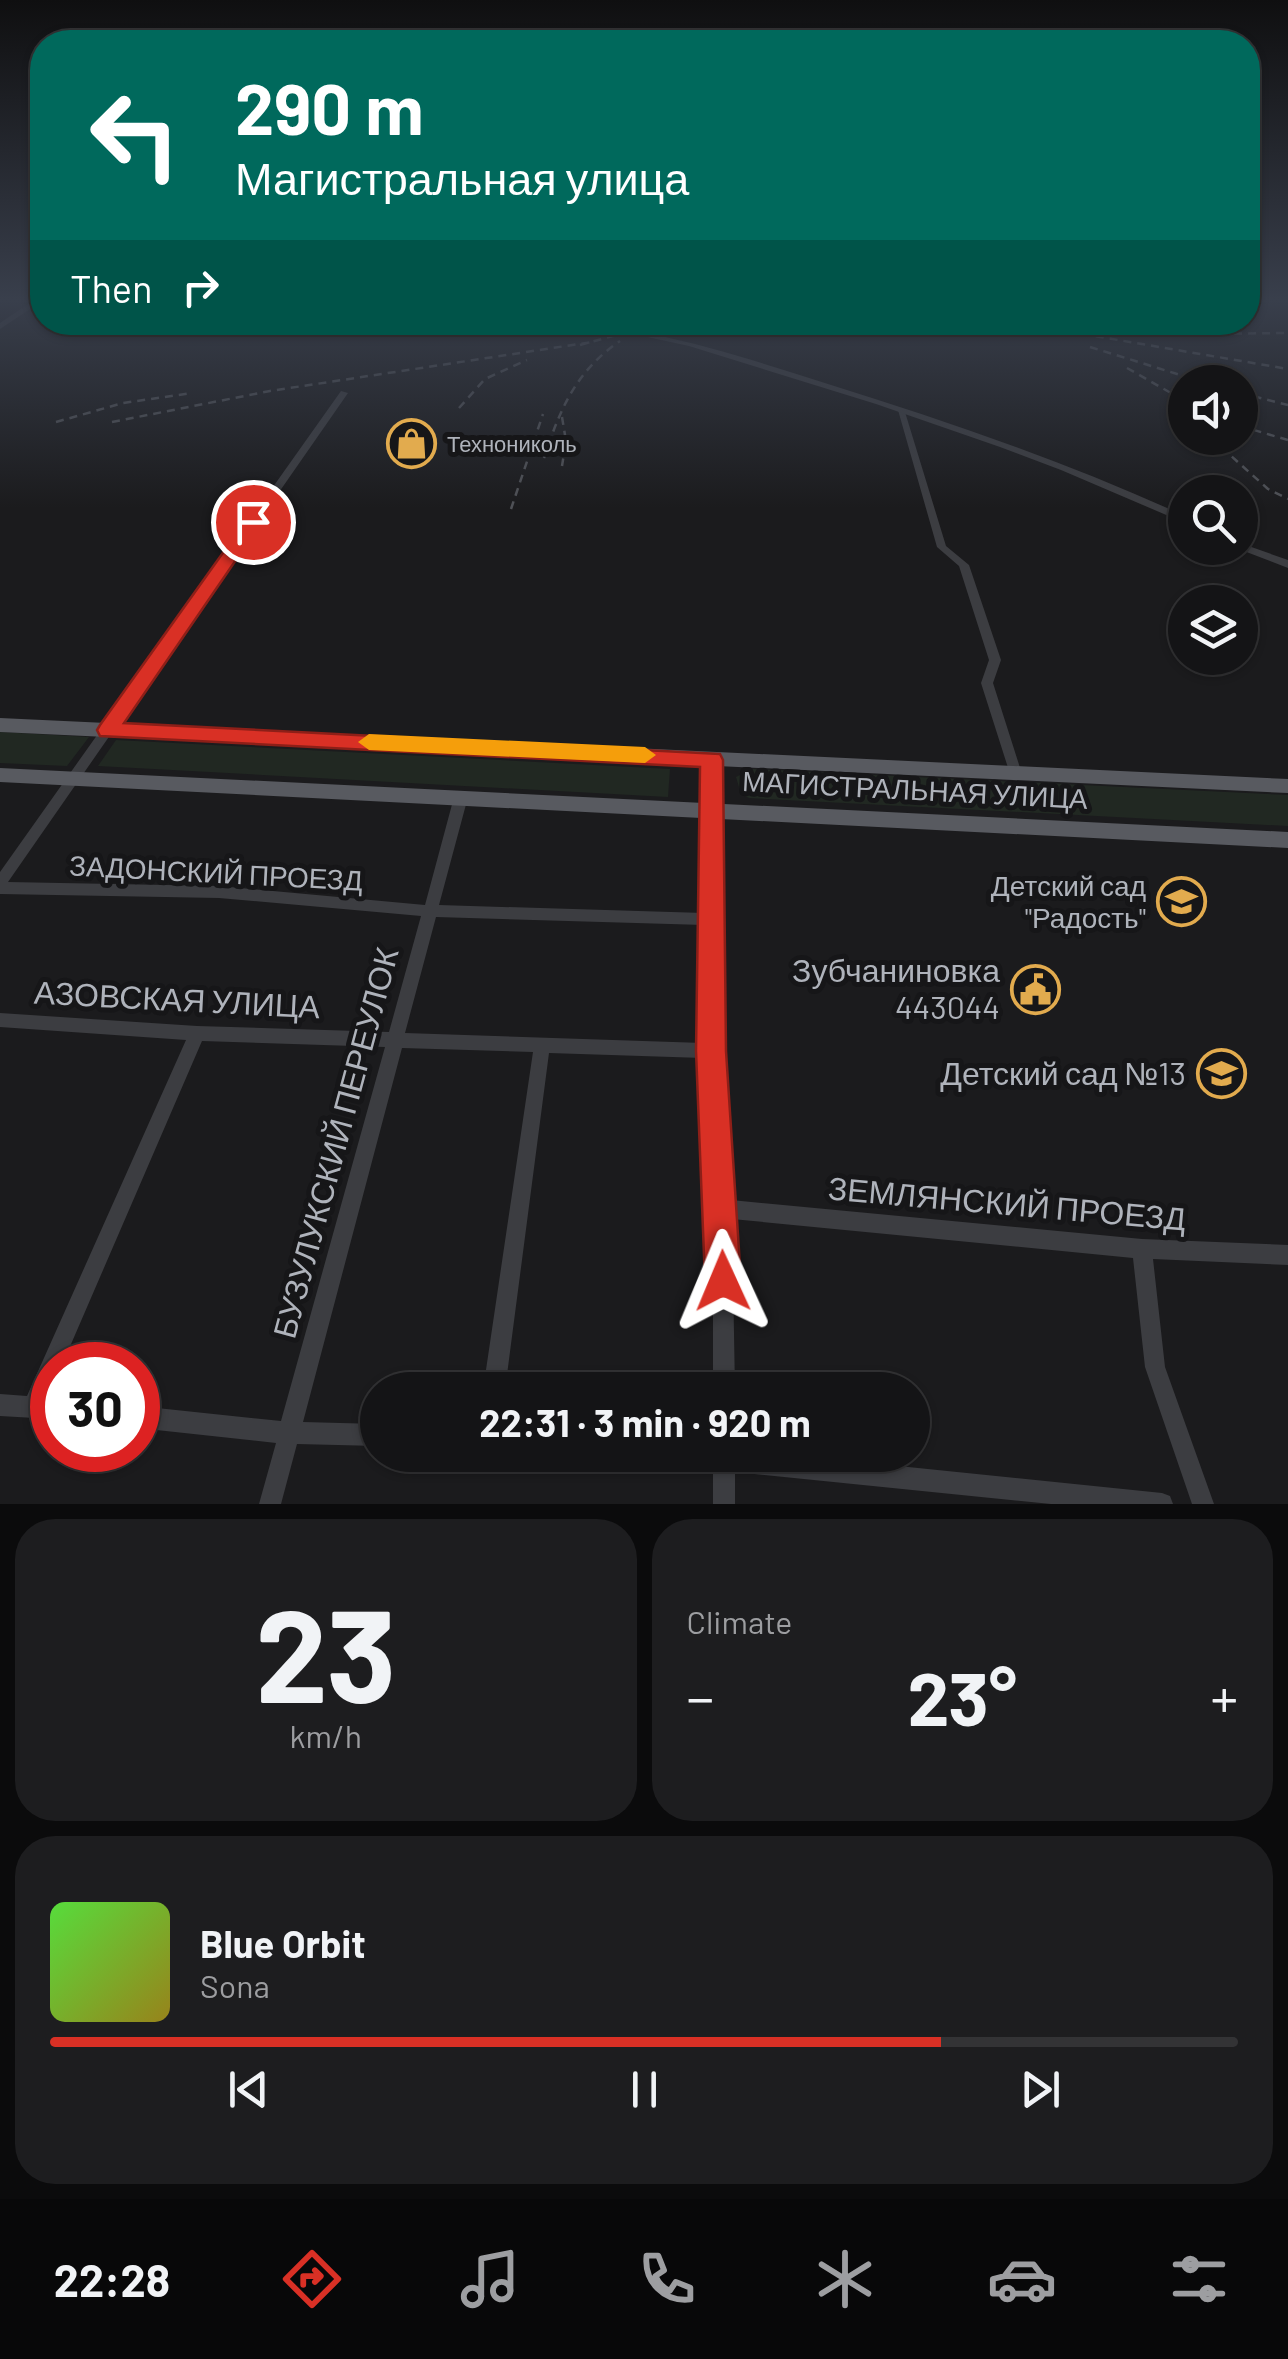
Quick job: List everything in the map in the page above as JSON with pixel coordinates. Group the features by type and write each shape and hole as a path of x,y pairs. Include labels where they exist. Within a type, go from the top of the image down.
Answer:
{"main road":[{"name":"МАГИСТРАЛЬНАЯ УЛИЦА","path":"0,725 1288,786"},
{"name":"МАГИСТРАЛЬНАЯ УЛИЦА","path":"0,775 1288,840"}],"street":[{"path":"766,368 1078,472 1168,512"},
{"path":"0,885 344,393"},
{"path":"902,412 942,548 964,566 995,660 987,683 1016,774"},
{"path":"1258,553 1288,564"},
{"path":"712,760 711,1051 722,1208 724,1372"},
{"name":"БУЗУЛУКСКИЙ ПЕРЕУЛОК","path":"270,1504 461,797"},
{"name":"ЗАДОНСКИЙ ПРОЕЗД","path":"0,885 220,892 430,911 712,920"},
{"name":"АЗОВСКАЯ УЛИЦА","path":"0,1020 197,1033 711,1051"},
{"path":"70,1342 197,1033"},
{"path":"497,1372 542,1047"},
{"name":"ЗЕМЛЯНСКИЙ ПРОЕЗД","path":"722,1208 1142,1250 1288,1254"},
{"path":"1142,1250 1154,1367 1203,1504"},
{"path":"0,1405 30,1406"},
{"path":"160,1419 289,1433 360,1435"},
{"path":"724,1472 724,1504"},
{"path":"864,1472 1162,1504"}],"shaded area":[{"path":"0,732 89,737 67,766 0,763"},
{"path":"116,740 670,769 668,797 98,766"},
{"path":"752,769 1288,795 1288,826 749,798 741,794 736,777"}],"railway":[{"path":"112,422 270,391 420,368"},
{"path":"459,408 485,379 509,368"},
{"path":"544,458 556,423 589,368"},
{"path":"1127,368 1168,391"},
{"path":"1158,368 1168,371"},
{"path":"1283,368 1288,369"},
{"path":"56,422 123,403 192,393"},
{"path":"1258,398 1288,405"},
{"path":"511,509 543,414"},
{"path":"562,417 566,441 562,466"},
{"path":"1258,431 1288,440"},
{"path":"1230,455 1268,489 1288,499"}],"slow traffic":[{"path":"369,742 645,755"}],"place":[{"name":"Технониколь","path":"412,444"},
{"name":"Детский сад \"Радость\"","path":"1181,902"},
{"name":"Зубчаниновка 443044","path":"1035,989"},
{"name":"Детский сад №13","path":"1221,1074"}],"route":[{"path":"253,522 108,730 712,760 711,1051 723,1281"}]}
